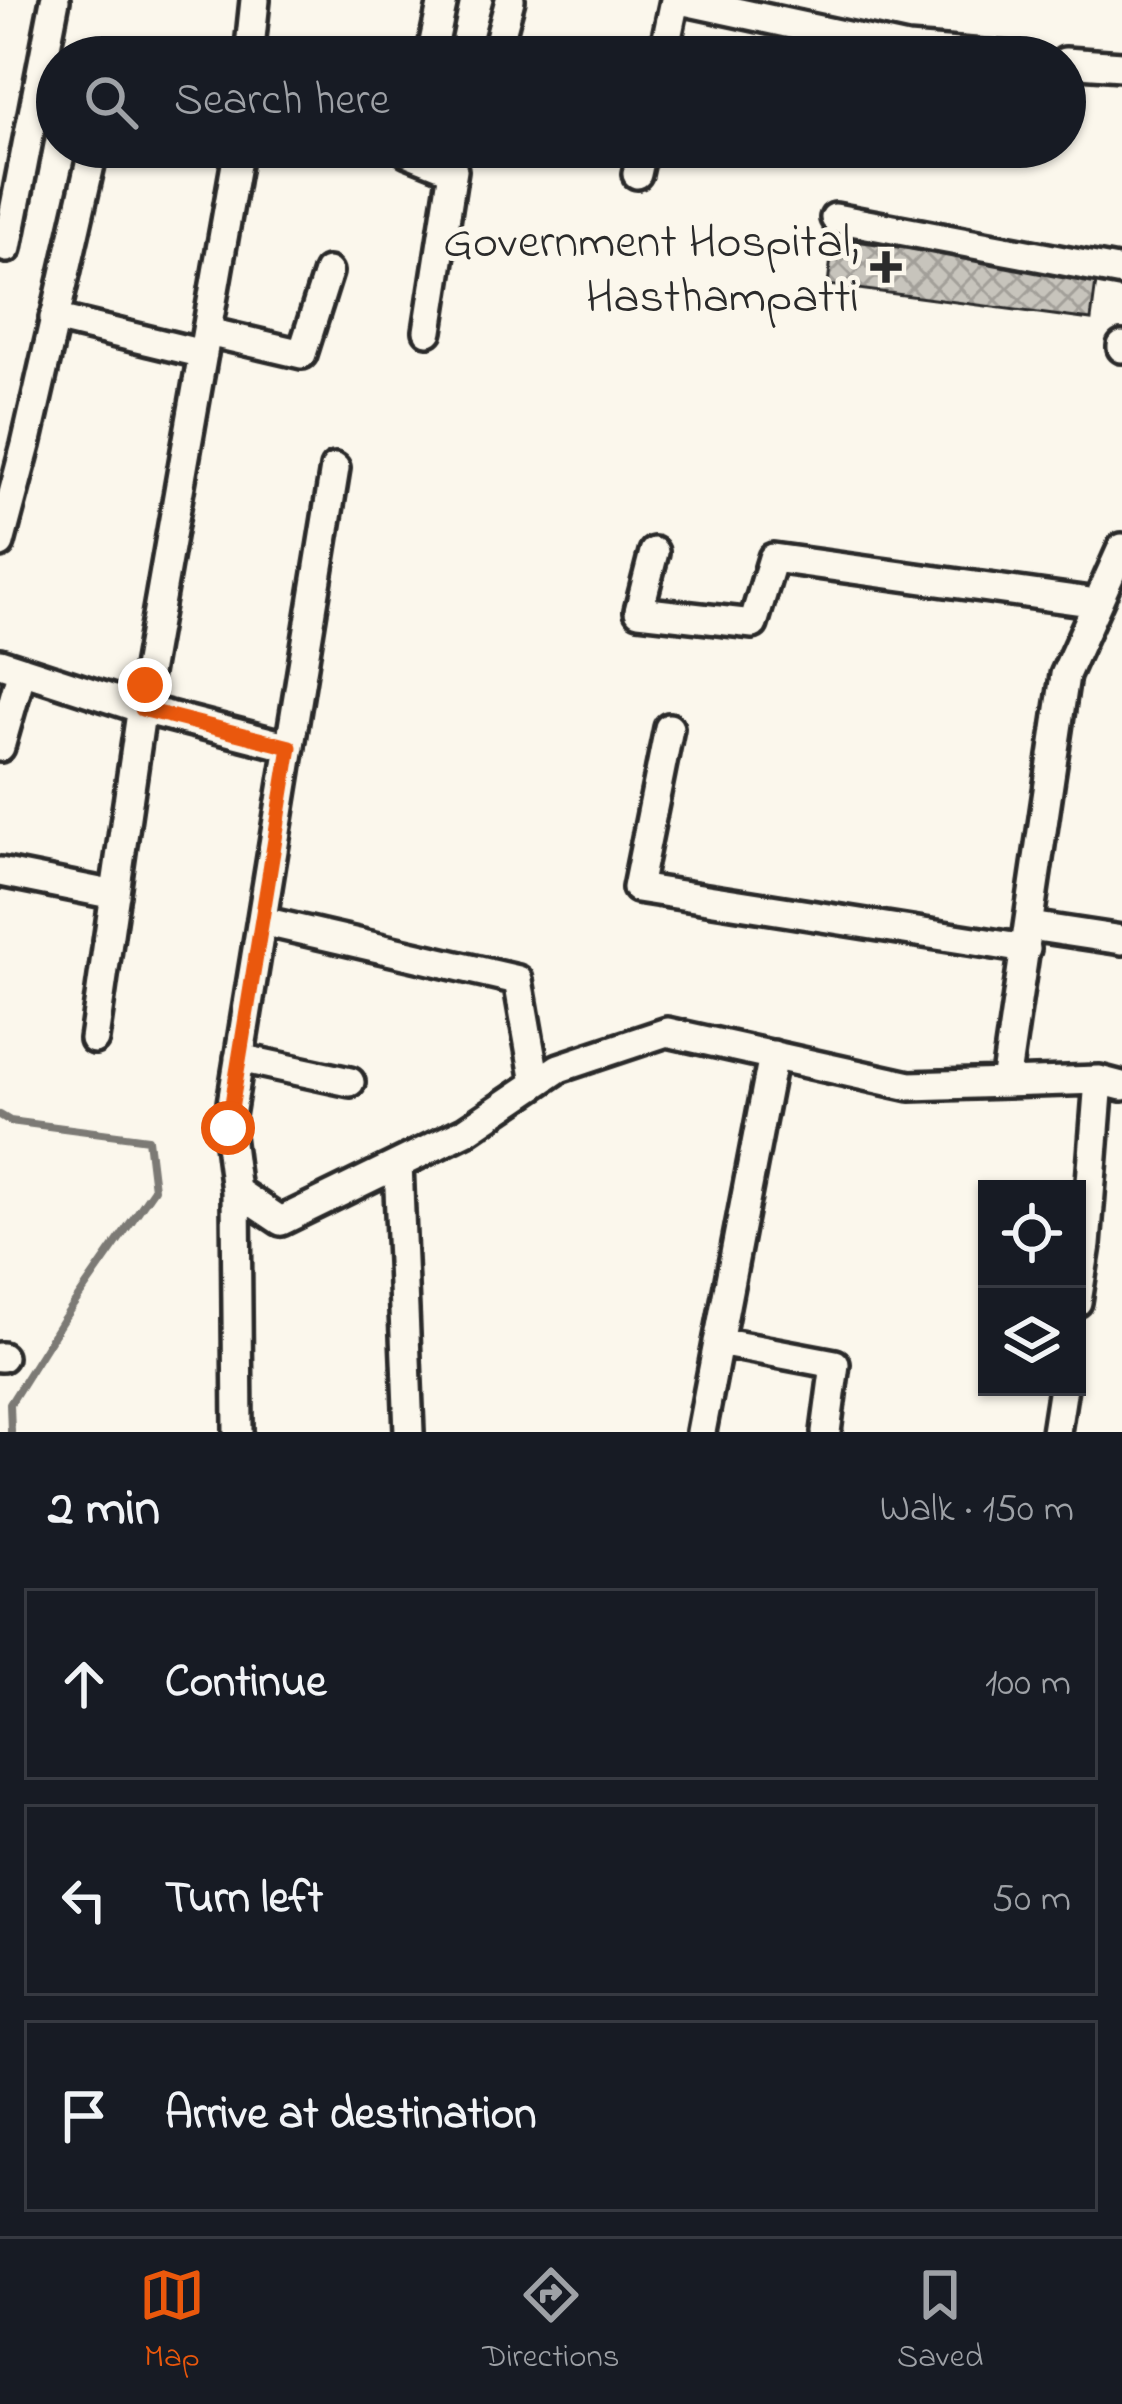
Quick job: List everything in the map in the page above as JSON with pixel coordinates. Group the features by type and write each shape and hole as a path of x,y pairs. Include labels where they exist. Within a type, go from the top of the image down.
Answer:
{"street":[{"path":"48,36 55,0"},
{"path":"251,36 255,0"},
{"path":"435,36 443,0"},
{"path":"501,36 510,0"},
{"path":"668,36 677,0 846,36"},
{"path":"1086,63 1122,66"},
{"path":"7,248 36,98"},
{"path":"0,543 89,168"},
{"path":"94,1039 142,709 235,168"},
{"path":"428,331 453,170 448,168"},
{"path":"836,218 1122,272"},
{"path":"54,318 302,354 328,272"},
{"path":"238,1432 236,1191 228,1128 335,468"},
{"path":"1005,1083 1065,675 1122,548"},
{"path":"654,552 639,610 753,624 772,558 1097,603"},
{"path":"0,746 11,666 142,709 290,747"},
{"path":"669,728 637,888 1028,938 1122,940"},
{"path":"0,872 115,895"},
{"path":"262,921 518,980 536,1083"},
{"path":"236,1191 281,1221 466,1131 559,1068 668,1032 910,1086 1110,1083 1079,1288"},
{"path":"701,1432 773,1055"},
{"path":"239,1058 350,1082"},
{"path":"398,1164 410,1432"},
{"path":"718,1342 836,1364 826,1432"},
{"path":"1056,1432 1062,1396"}],"building":[{"path":"833,238 1097,274 1091,320 828,285"}],"waterway":[{"path":"0,1115 10,1121 148,1139 154,1189 10,1404 11,1432"}],"place":[{"name":"Government Hospital, Hasthampatti","path":"886,267"}],"route":[{"path":"145,685 142,709 290,747 228,1128"}]}
